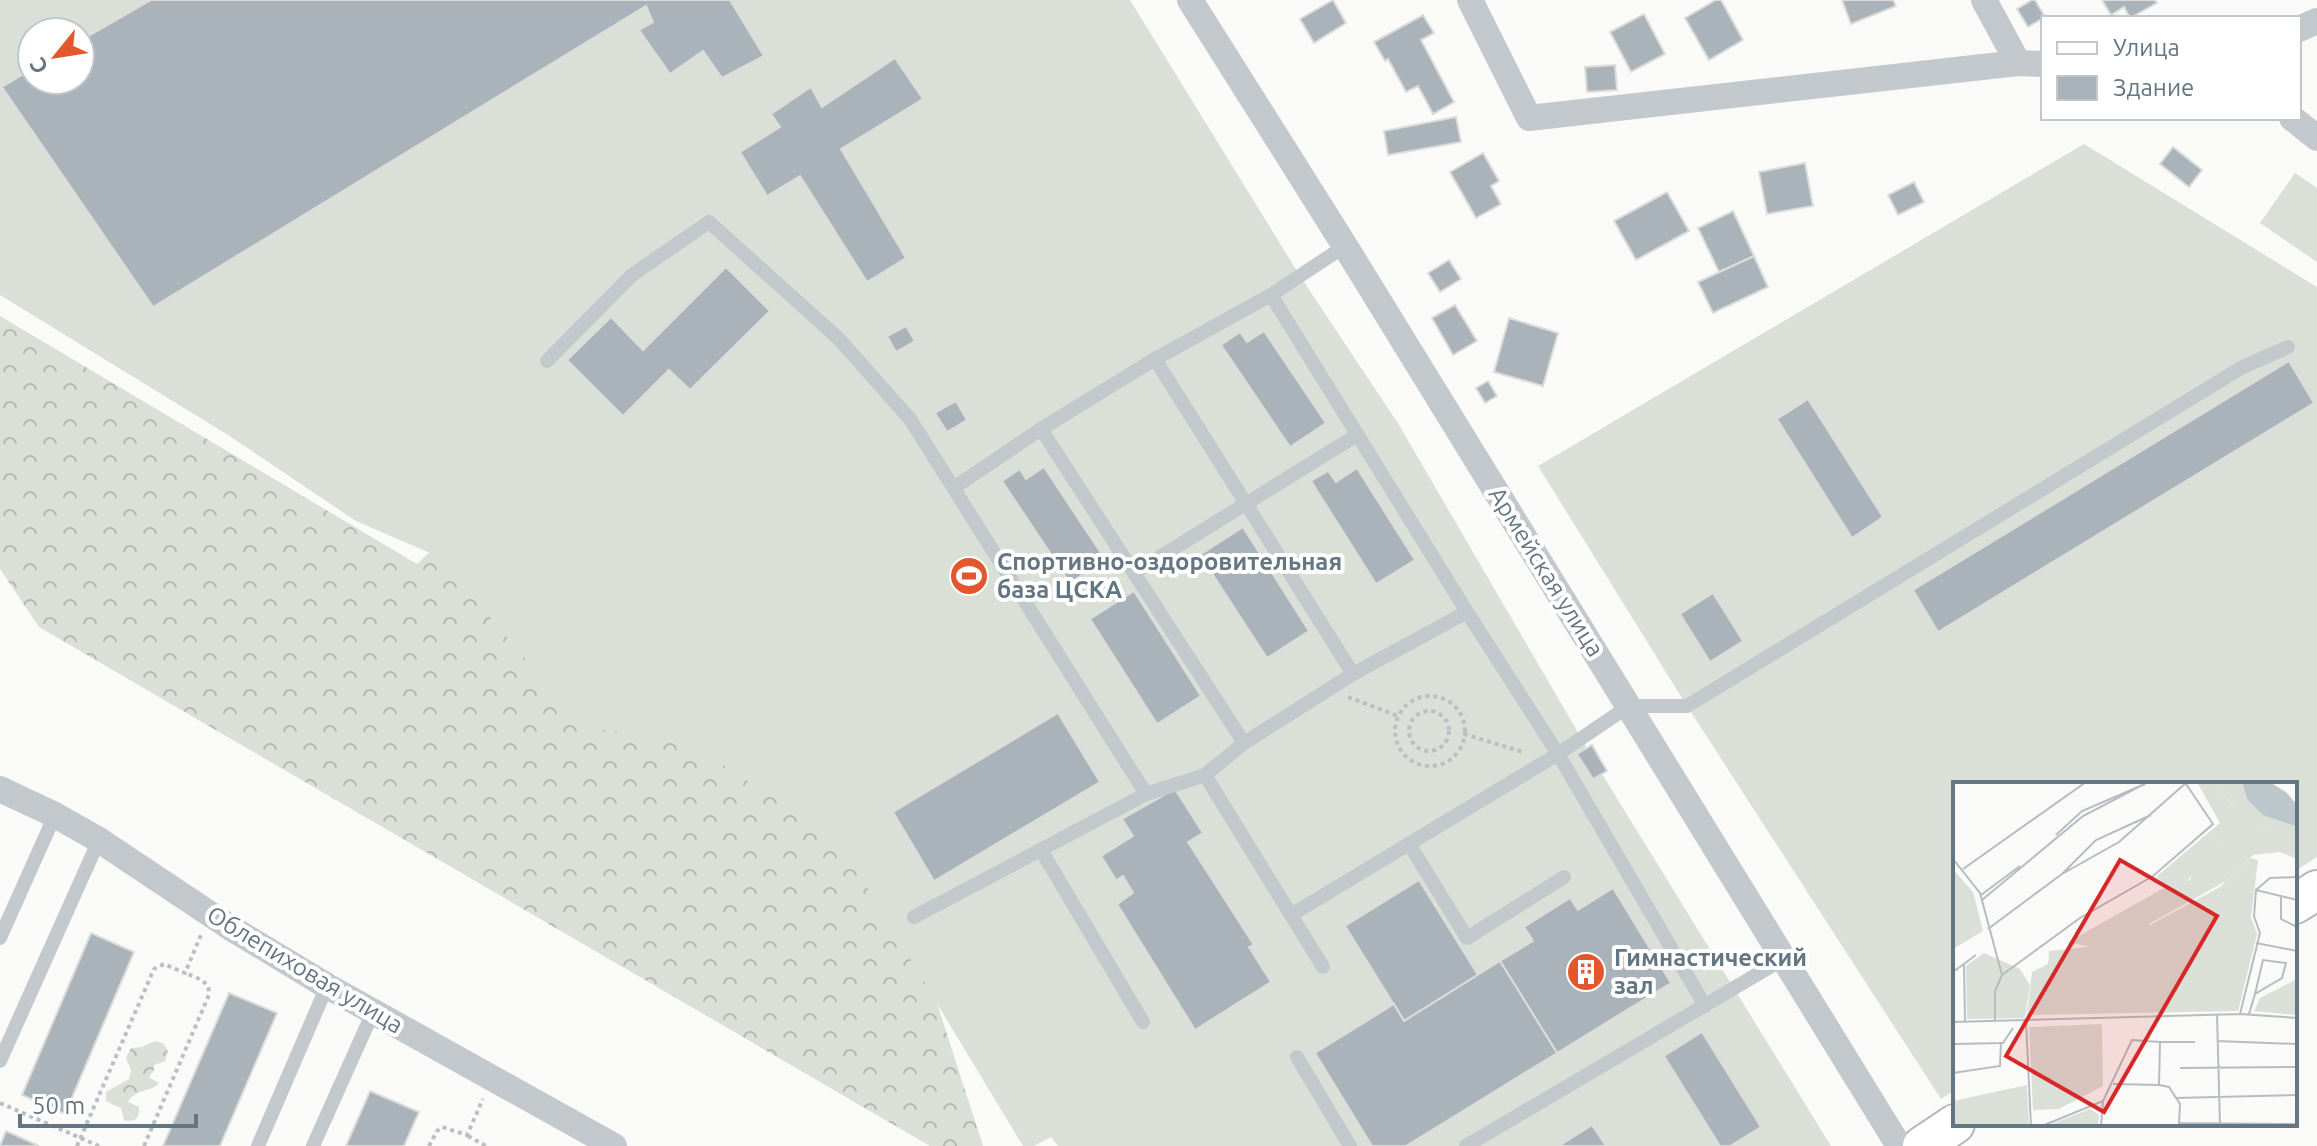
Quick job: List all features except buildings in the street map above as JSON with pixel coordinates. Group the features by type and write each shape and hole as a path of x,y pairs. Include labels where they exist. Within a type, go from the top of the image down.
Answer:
{"street":[{"name":"Армейская улица","path":"1190,0 1899,1146"},
{"path":"1470,0 1529,118 2030,64 1984,0"},
{"path":"2294,120 2317,138"},
{"name":"Облепиховая улица","path":"0,789 99,840 210,914 327,986 613,1146"},
{"path":"2297,903 2317,890"},
{"path":"1922,1146 1953,1125"}],"lane":[{"path":"547,361 632,275 709,222 839,339 910,419 1146,794"},
{"path":"955,487 1041,429 1155,359 1271,295 1345,246"},
{"path":"1271,295 1705,1006"},
{"path":"1291,915 1553,757 1629,706 1687,706 2241,368 2288,347"},
{"path":"1155,359 1353,674"},
{"path":"1041,429 1244,743"},
{"path":"1134,573 1357,435"},
{"path":"914,917 1146,794 1205,775 1244,743 1353,674 1467,612"},
{"path":"1205,775 1323,967"},
{"path":"0,938 55,815"},
{"path":"0,1061 99,840"},
{"path":"1409,844 1467,938 1564,877"},
{"path":"1041,850 1143,1022"},
{"path":"1466,1146 1785,958"},
{"path":"258,1146 327,986"},
{"path":"313,1146 373,1012"},
{"path":"1297,1057 1350,1146"}],"path":[{"path":"1329,690 1398,716"},
{"path":"1422,696 1444,699 1460,713 1464,734 1462,745 1447,761 1426,765 1415,763 1406,756 1395,738 1398,716 1404,707 1422,696"},
{"path":"1425,710 1438,712 1447,720 1450,733 1445,744 1434,751 1421,749 1412,741 1409,728 1419,713 1425,710"},
{"path":"1464,734 1553,757"},
{"path":"185,973 210,914"},
{"path":"77,1146 154,969 164,964 205,982 209,995 144,1146"},
{"path":"467,1135 491,1079"},
{"path":"0,1103 99,1146"},
{"path":"429,1146 442,1127 467,1135 486,1146"}],"green space":[{"name":"Спортивно-оздоровительная база ЦСКА","path":"0,0 1130,0 1300,276 1399,425 1587,748 1578,754 1593,779 1602,774 1831,1146 1058,1146 1051,1137 1034,1146 1023,1146 845,851 810,813 757,787 699,750 634,732 586,729 437,556 356,521 228,435 0,295"},
{"path":"2084,144 2317,287 2317,857 2297,870 2297,782 1953,782 1953,1091 1941,1099 1687,706 1538,466"},
{"path":"2295,173 2317,188 2317,262 2260,223"},
{"path":"0,316 417,564 548,437 803,746 925,966 983,1146 930,1146 39,627 0,569"},
{"path":"155,1041 164,1044 168,1052 165,1061 154,1065 150,1075 159,1083 131,1098 128,1102 139,1107 139,1114 134,1120 124,1120 121,1108 106,1101 106,1092 129,1079 131,1070 126,1058 131,1048"}],"place":[{"name":"Спортивно-оздоровительная база ЦСКА","path":"969,576"},
{"name":"Гимнастический зал","path":"1586,972"}]}
